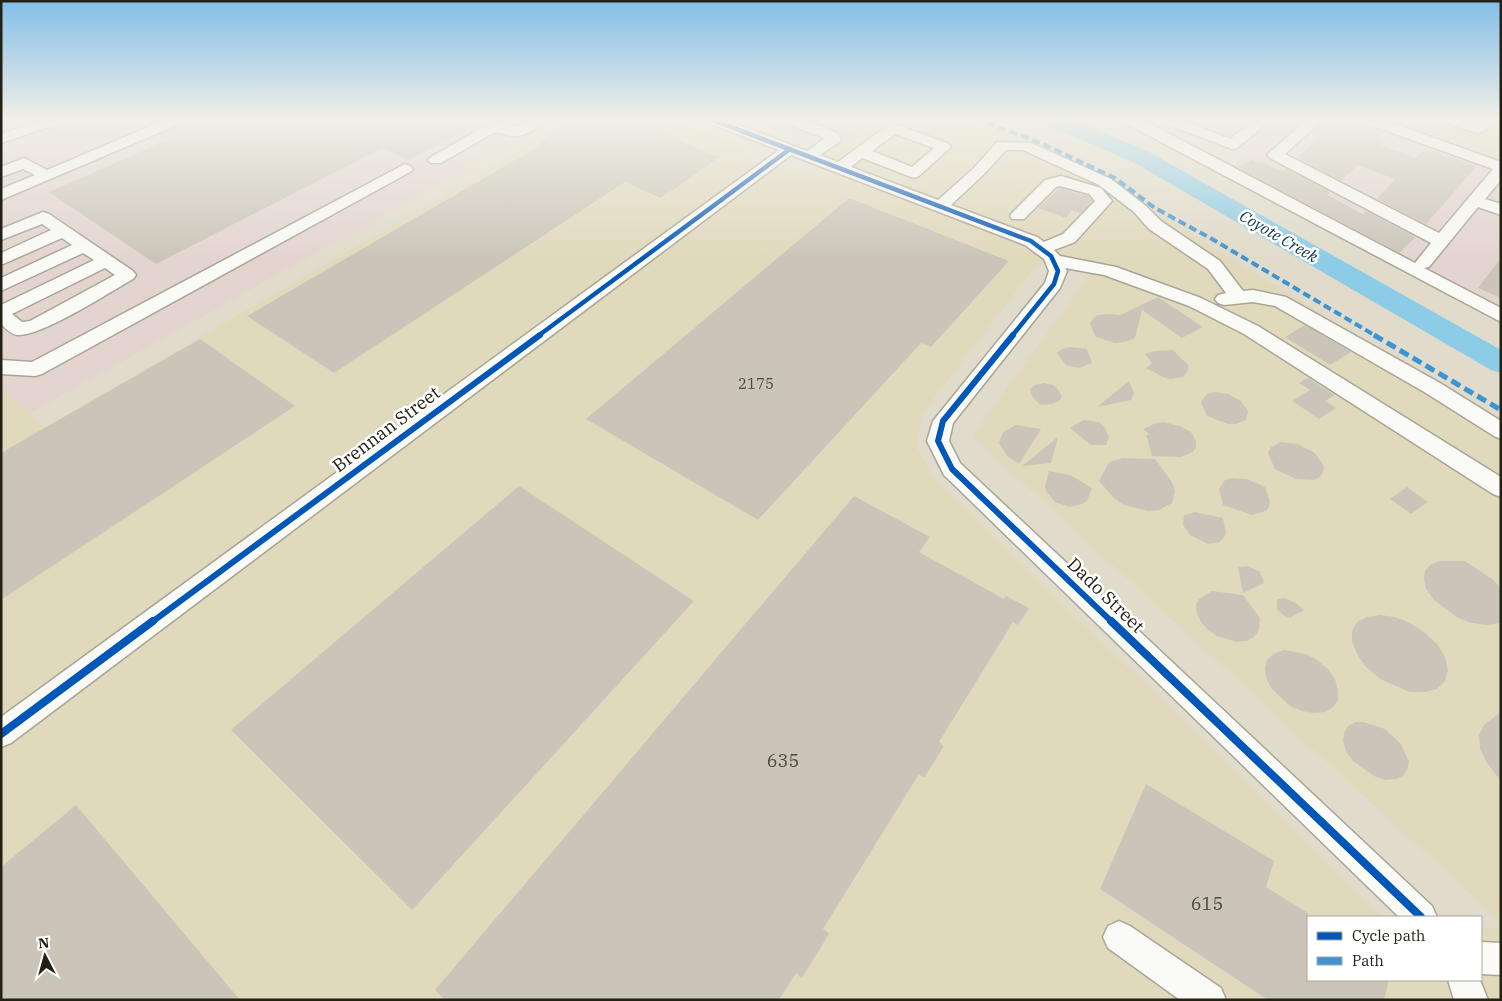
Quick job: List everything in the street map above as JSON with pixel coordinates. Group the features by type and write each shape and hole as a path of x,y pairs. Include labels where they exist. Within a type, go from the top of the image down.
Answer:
{"street":[{"path":"1,172 17,166"},
{"path":"29,166 46,175"},
{"path":"1,195 68,166"},
{"name":"Brennan Street","path":"1,734 783,166"},
{"path":"834,166 1031,241 1049,255 1100,268 1195,302 1251,330 1501,488"},
{"path":"895,166 914,173 922,166"},
{"path":"941,207 984,166"},
{"path":"1069,166 1105,182 1140,210 1155,225 1214,266 1238,297"},
{"path":"1219,166 1501,316"},
{"path":"1294,166 1441,241"},
{"path":"1423,263 1501,168"},
{"path":"1,367 35,369 405,169"},
{"path":"1018,216 1051,183 1062,181 1095,191 1104,201 1069,238 1049,255"},
{"path":"1475,201 1501,210"},
{"path":"1,218 31,205"},
{"path":"1,235 43,216 127,275 35,326 18,329 1,313 106,261"},
{"path":"1,260 63,231"},
{"path":"1,285 84,246"},
{"name":"Dado Street","path":"1049,255 1058,271 1054,284 943,421 938,441 952,469 1420,916"},
{"path":"1195,302 1238,297 1268,298 1288,305 1433,388 1501,431"},
{"path":"1119,937 1210,1000"},
{"path":"1482,958 1501,959"},
{"path":"1464,981 1471,1000"}],"shaded area":[{"path":"1,166 472,166 30,413 1,388"},
{"path":"496,166 771,166 812,177 823,166 1070,166 1153,210 1501,424 1501,922 972,436 1100,261 1038,263 924,411 916,446 934,478 1382,916 1307,916 1307,981 1482,981 1482,928 1501,927 1501,1000 1,1000 1,388 45,427"},
{"path":"1233,166 1501,166 1501,311 1230,168"}],"building":[{"path":"109,166 347,166 156,264 49,192"},
{"path":"505,166 707,166 661,198 625,182 334,373 247,316"},
{"path":"1270,166 1282,172 1286,168 1330,192 1327,195 1363,214 1366,211 1415,237 1400,253 1236,167"},
{"path":"1312,166 1357,166 1341,181"},
{"path":"1360,166 1477,166 1426,224 1377,199 1395,179"},
{"path":"1060,188 1088,196 1092,201 1081,213 1072,210 1066,218 1038,208"},
{"path":"849,198 1009,261 931,347 921,343 758,520 586,419"},
{"path":"1501,258 1501,298 1478,288"},
{"path":"1158,297 1203,327 1182,338 1142,310 1135,338 1126,342 1115,343 1096,337 1090,322 1097,315 1120,315"},
{"path":"1305,325 1351,352 1330,365 1285,337"},
{"path":"200,339 295,406 1,600 1,453"},
{"path":"1071,347 1087,349 1092,363 1079,368 1066,365 1057,353 1062,349"},
{"path":"1173,350 1188,365 1188,370 1183,377 1170,379 1146,368 1152,363 1145,354 1155,351"},
{"path":"1308,378 1335,395 1325,401 1336,408 1319,419 1292,401 1310,390 1299,383"},
{"path":"1129,381 1134,393 1131,400 1097,407"},
{"path":"1044,383 1057,388 1062,397 1059,401 1041,405 1033,398 1030,389 1035,385"},
{"path":"1214,392 1228,394 1241,401 1248,411 1246,420 1236,424 1228,424 1207,416 1201,402 1207,394"},
{"path":"1083,420 1099,422 1105,428 1109,437 1106,445 1091,445 1070,428"},
{"path":"1163,422 1180,426 1191,432 1196,441 1196,447 1193,452 1181,457 1152,456 1146,434 1150,435 1143,429"},
{"path":"1016,425 1041,429 1019,464 1007,456 999,443 1003,432"},
{"path":"1058,437 1051,463 1022,466"},
{"path":"1280,442 1298,444 1315,453 1324,466 1320,477 1314,480 1296,479 1275,469 1268,453 1270,448"},
{"path":"1123,458 1155,459 1172,482 1175,491 1172,503 1159,510 1148,511 1124,505 1114,498 1099,481 1109,462"},
{"path":"1049,471 1070,475 1092,488 1087,501 1070,507 1055,502 1046,491 1045,486"},
{"path":"1231,478 1247,479 1265,487 1270,501 1266,511 1252,515 1223,505 1219,489 1225,480"},
{"path":"519,486 694,601 412,910 231,730"},
{"path":"1407,487 1428,502 1411,514 1390,499"},
{"path":"854,496 930,537 919,552 1004,599 1006,596 1029,608 1018,625 1013,622 939,742 944,746 924,778 919,774 823,929 829,934 802,978 796,973 779,1000 445,1000 435,990"},
{"path":"1195,512 1223,518 1226,534 1220,542 1208,544 1190,535 1183,525 1184,515"},
{"path":"1440,561 1465,561 1492,579 1501,588 1501,623 1486,625 1472,623 1458,618 1434,600 1426,589 1425,571 1430,565"},
{"path":"1248,566 1260,572 1264,583 1243,593 1238,567"},
{"path":"1212,591 1243,595 1260,618 1259,630 1254,637 1247,641 1237,642 1217,636 1208,630 1197,614 1196,605 1199,599"},
{"path":"1285,598 1296,603 1304,610 1290,618 1285,616 1277,610 1277,599"},
{"path":"1380,615 1395,617 1410,623 1437,644 1445,657 1448,670 1445,681 1437,689 1425,692 1410,692 1380,679 1366,667 1357,654 1352,642 1352,631 1357,622 1367,617"},
{"path":"1284,650 1306,654 1328,669 1335,679 1338,690 1338,700 1333,707 1325,712 1302,711 1290,706 1271,688 1266,678 1265,668 1267,660 1273,654"},
{"path":"1501,712 1501,781 1487,763 1480,748 1479,735 1484,725"},
{"path":"1356,722 1364,722 1385,729 1401,744 1409,762 1403,776 1385,780 1374,776 1353,761 1346,751 1343,741 1344,733 1348,726"},
{"path":"1146,784 1274,861 1266,887 1308,913 1307,981 1389,981 1384,1000 1268,1000 1100,889"},
{"path":"76,805 240,1000 1,1000 1,867"}],"waterway":[{"name":"Coyote Creek","path":"1156,166 1501,363"}],"marked path":[{"path":"1089,166 1115,178 1155,208 1212,239 1501,410"}],"cycle path":[{"path":"1,734 767,166"},
{"path":"833,166 1031,241 1051,256 1058,271 1054,284 943,421 938,441 952,469 1420,916"}]}
